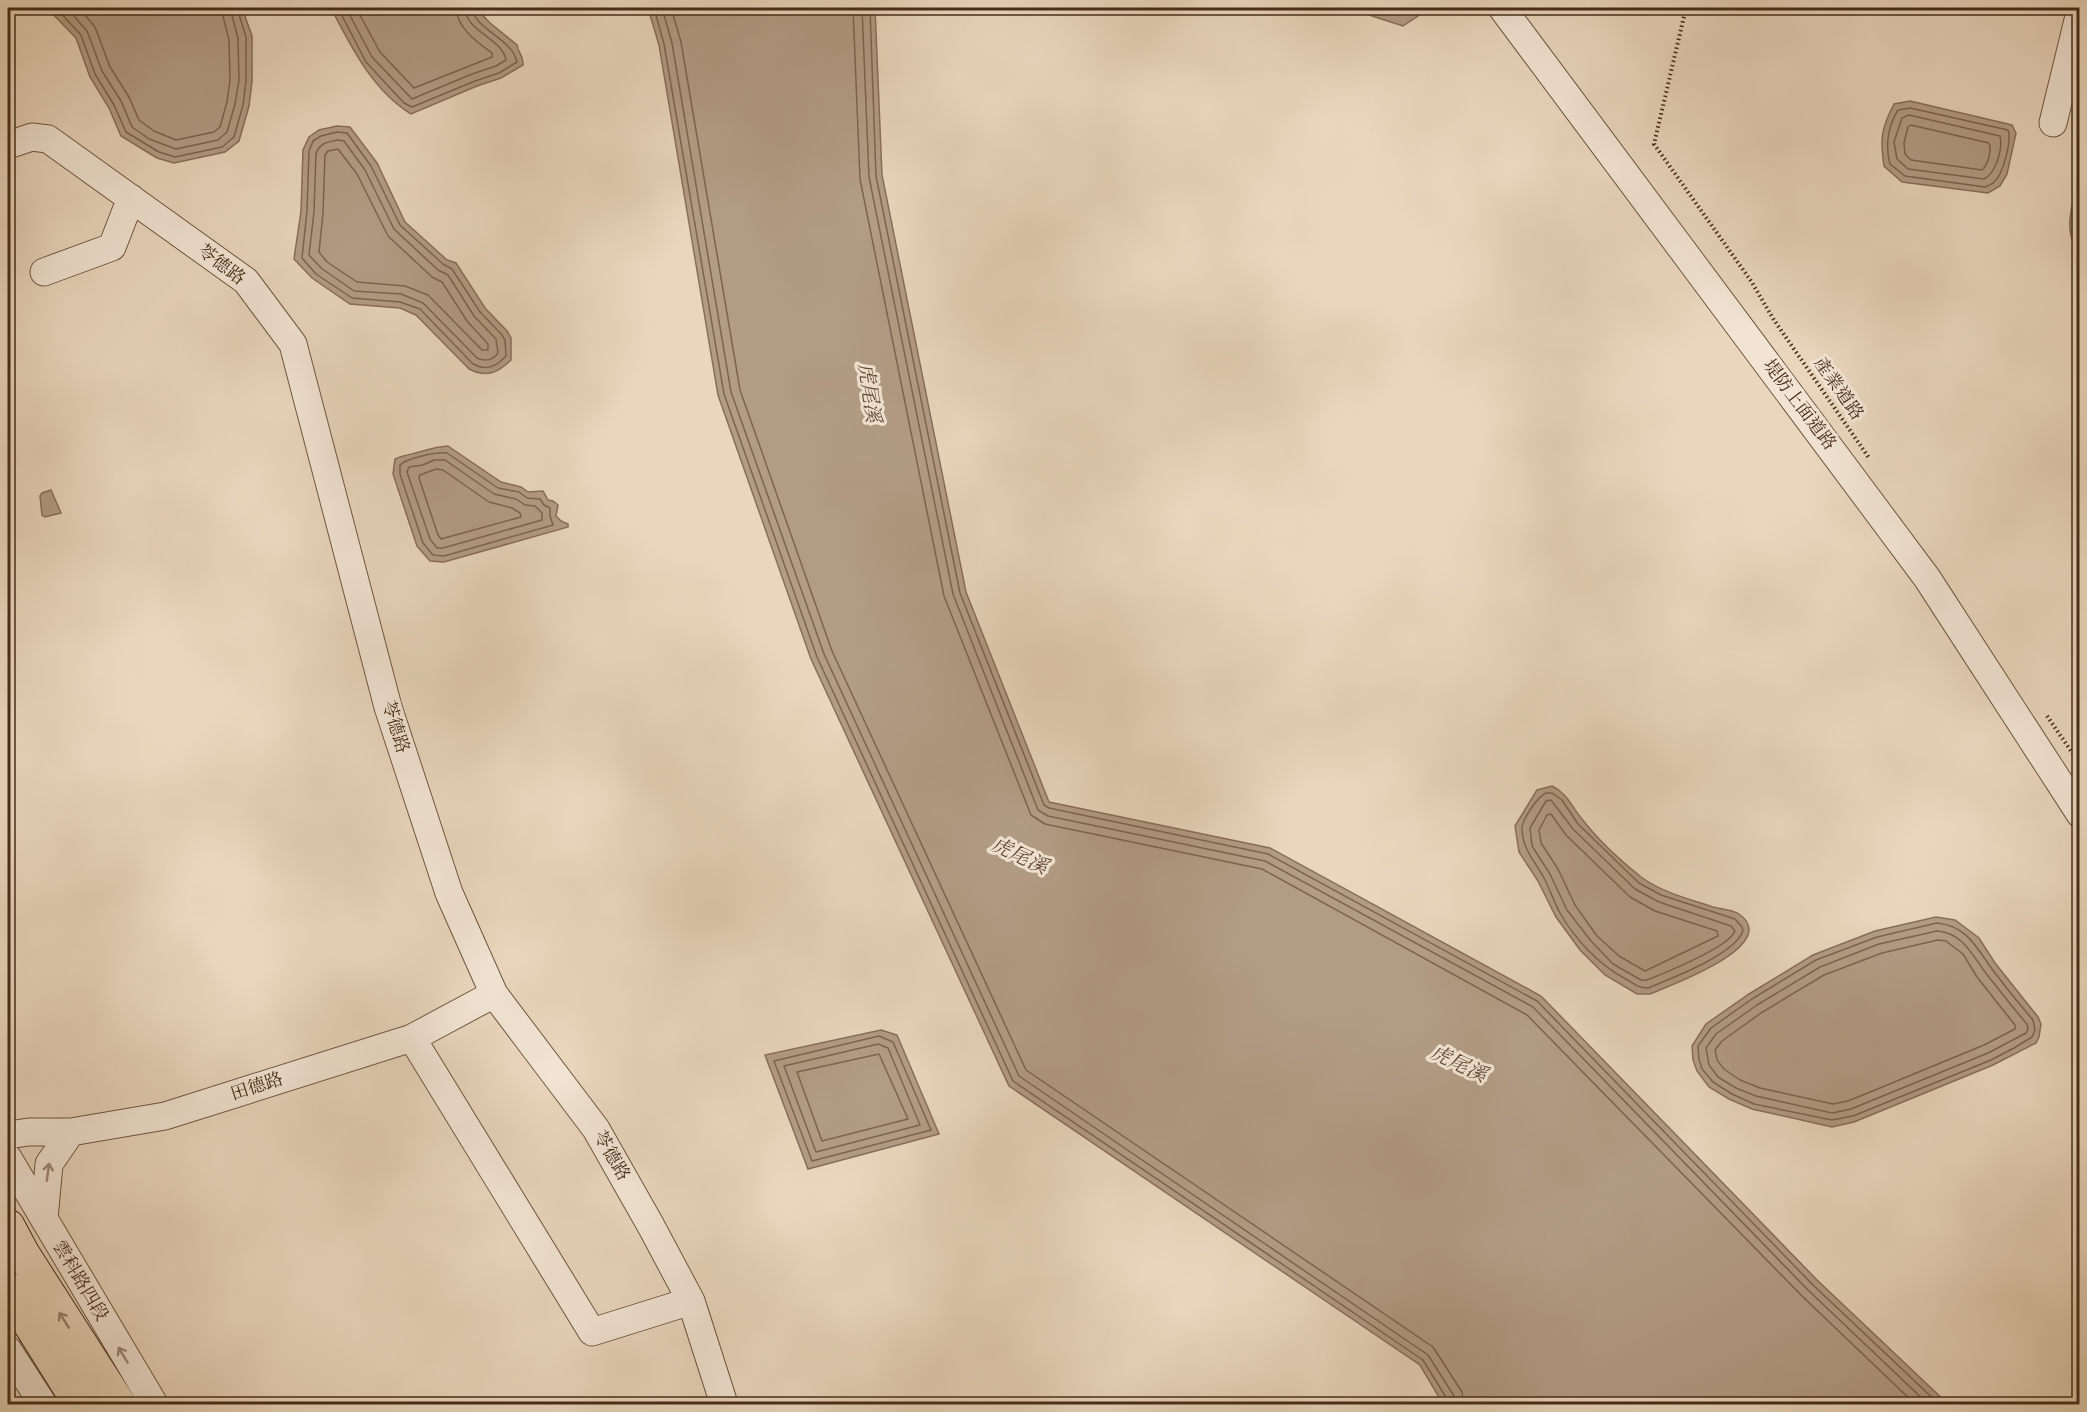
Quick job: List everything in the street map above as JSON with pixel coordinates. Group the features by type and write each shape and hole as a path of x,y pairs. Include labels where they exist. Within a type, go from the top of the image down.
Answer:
{"main road":[{"name":"雲科路四段","path":"8,1226 23,1254 119,1404"},
{"path":"8,1289 80,1404"}],"street":[{"name":"堤防上面道路","path":"1502,8 1927,578 2079,814"},
{"path":"2053,123 2079,12"},
{"name":"苓德路","path":"8,146 33,138 48,139 246,281 292,344 388,707 448,892 494,994 596,1129 691,1301 724,1404"},
{"path":"44,272 112,247 131,198"},
{"name":"田德路","path":"8,1135 29,1132 71,1132 165,1116 412,1038 494,994"},
{"path":"412,1038 592,1332 691,1301"},
{"path":"44,1219 48,1164 71,1132"},
{"name":"雲科路四段","path":"8,1158 154,1404"},
{"path":"8,1350 43,1404"}],"path":[{"name":"產業道路","path":"1686,8 1654,144 1751,280 1774,320 1873,463"},
{"path":"2046,715 2079,764"}],"water":[{"path":"47,8 242,8 252,36 252,81 249,106 239,141 225,152 174,163 157,158 121,136 109,108 90,77 76,38"},
{"path":"331,8 476,8 517,45 523,65 501,78 411,114 385,93 374,80 355,52"},
{"name":"虎尾溪","path":"648,8 875,8 882,175 966,592 1049,802 1270,848 1541,996 1817,1280 1948,1404 1443,1404 1420,1365 1009,1086 811,659 718,395 659,45"},
{"path":"1358,8 1430,8 1403,26 1372,16"},
{"path":"1910,101 2012,125 2016,133 2007,174 2000,186 1988,193 1902,182 1884,166 1882,141 1886,120 1894,104"},
{"path":"337,126 350,127 377,163 405,222 447,260 456,263 485,308 507,331 511,338 511,360 501,368 487,374 469,369 416,315 400,308 350,304 312,278 294,259 301,211 303,150 309,137 319,130"},
{"path":"2079,176 2079,251 2071,235 2070,215"},
{"path":"448,446 501,482 521,487 528,492 543,491 548,500 558,505 556,516 568,524 568,527 444,562 430,561 417,546 393,474 395,459"},
{"path":"51,490 61,513 45,517 42,515 40,496"},
{"path":"1552,786 1565,796 1602,842 1641,877 1676,895 1739,914 1749,926 1746,938 1735,951 1718,963 1650,994 1637,994 1605,975 1580,950 1556,917 1538,881 1519,852 1515,826 1537,790"},
{"path":"1936,917 1955,920 1979,938 1995,963 2038,1017 2041,1024 2036,1043 1993,1065 1854,1122 1832,1127 1752,1109 1709,1087 1697,1071 1692,1046 1706,1024 1749,994 1813,955 1875,931"},
{"path":"881,1030 897,1035 939,1134 808,1169 765,1055"}]}
